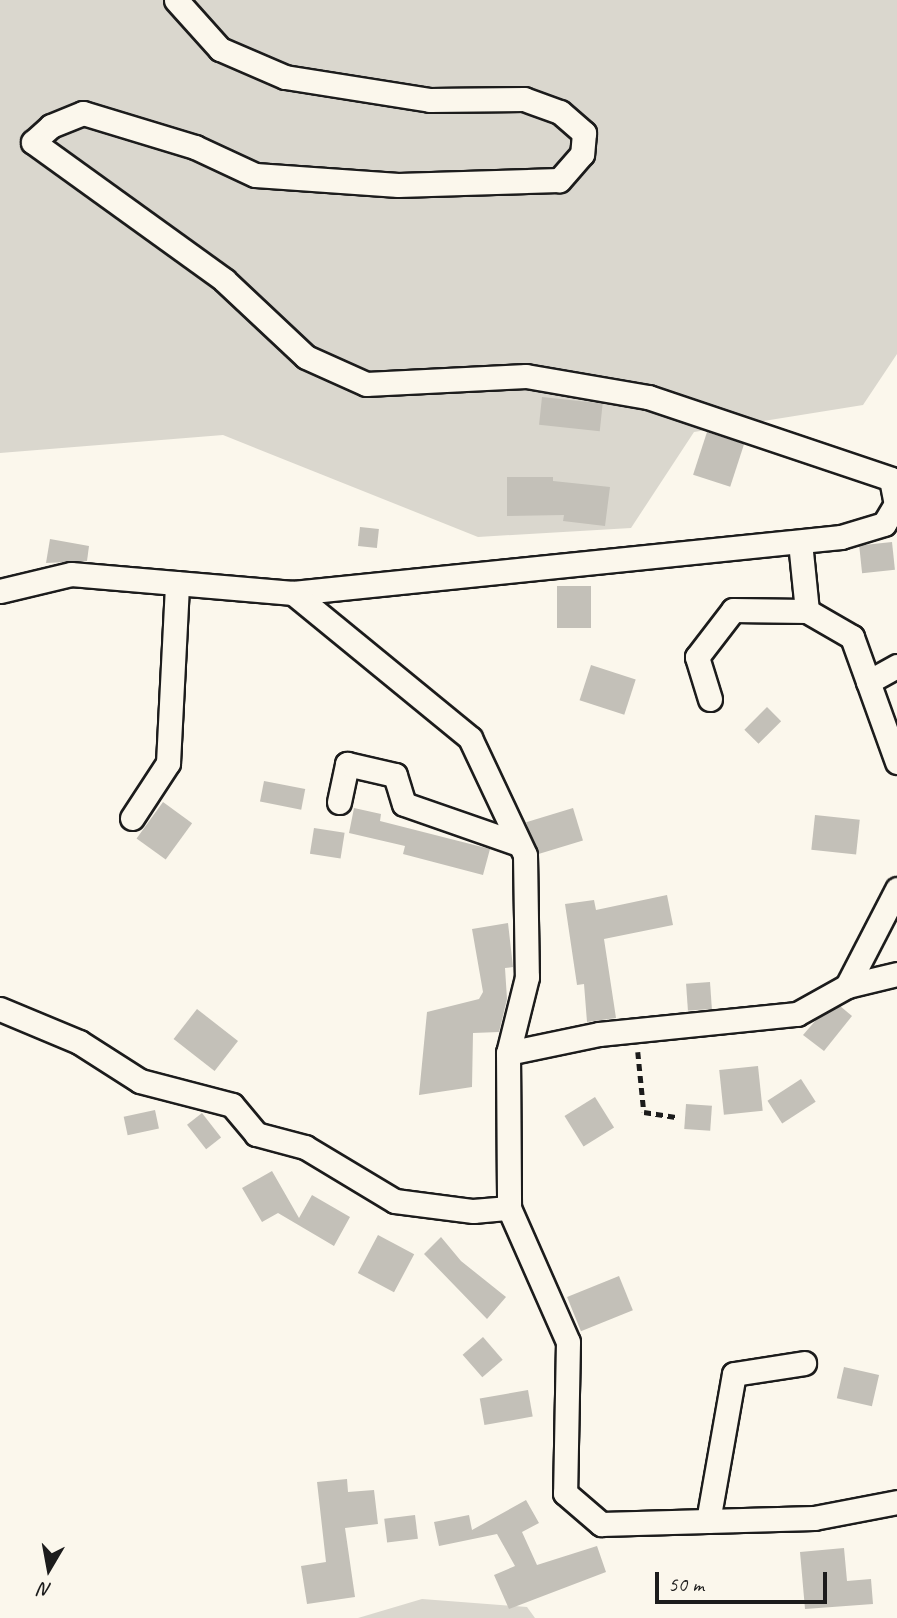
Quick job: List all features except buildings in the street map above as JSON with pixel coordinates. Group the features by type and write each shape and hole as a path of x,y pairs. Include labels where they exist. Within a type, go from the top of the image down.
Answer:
{"street":[{"path":"0,591 71,575 293,593 841,537 884,524 897,504 891,479 648,397 526,376 366,384 306,357 224,281 33,142 51,126 83,113 195,147 255,175 398,185 559,180 582,153 584,133 560,112 524,99 430,100 285,77 220,49 176,0"},
{"path":"800,542 807,611"},
{"path":"132,818 168,763 177,583"},
{"path":"293,593 470,738 525,855 527,977 508,1053 509,1208 568,1342 565,1493 601,1524 814,1518 897,1502"},
{"path":"710,699 697,657 733,610 807,611 852,637 897,762"},
{"path":"868,682 897,666"},
{"path":"339,802 347,764 395,775 404,804 519,844"},
{"path":"847,986 897,889"},
{"path":"508,1053 636,1031 797,1014 847,986 897,974"},
{"path":"0,1009 79,1042 140,1081 233,1105 256,1134 305,1147 395,1201 473,1211 509,1208"},
{"path":"708,1521 734,1374 804,1363"}],"path":[{"path":"636,1031 644,1112 676,1118"}],"shaded area":[{"path":"0,0 897,0 897,354 863,405 694,432 631,528 478,537 223,435 0,453"},
{"path":"422,1599 527,1607 535,1618 358,1618"}]}
